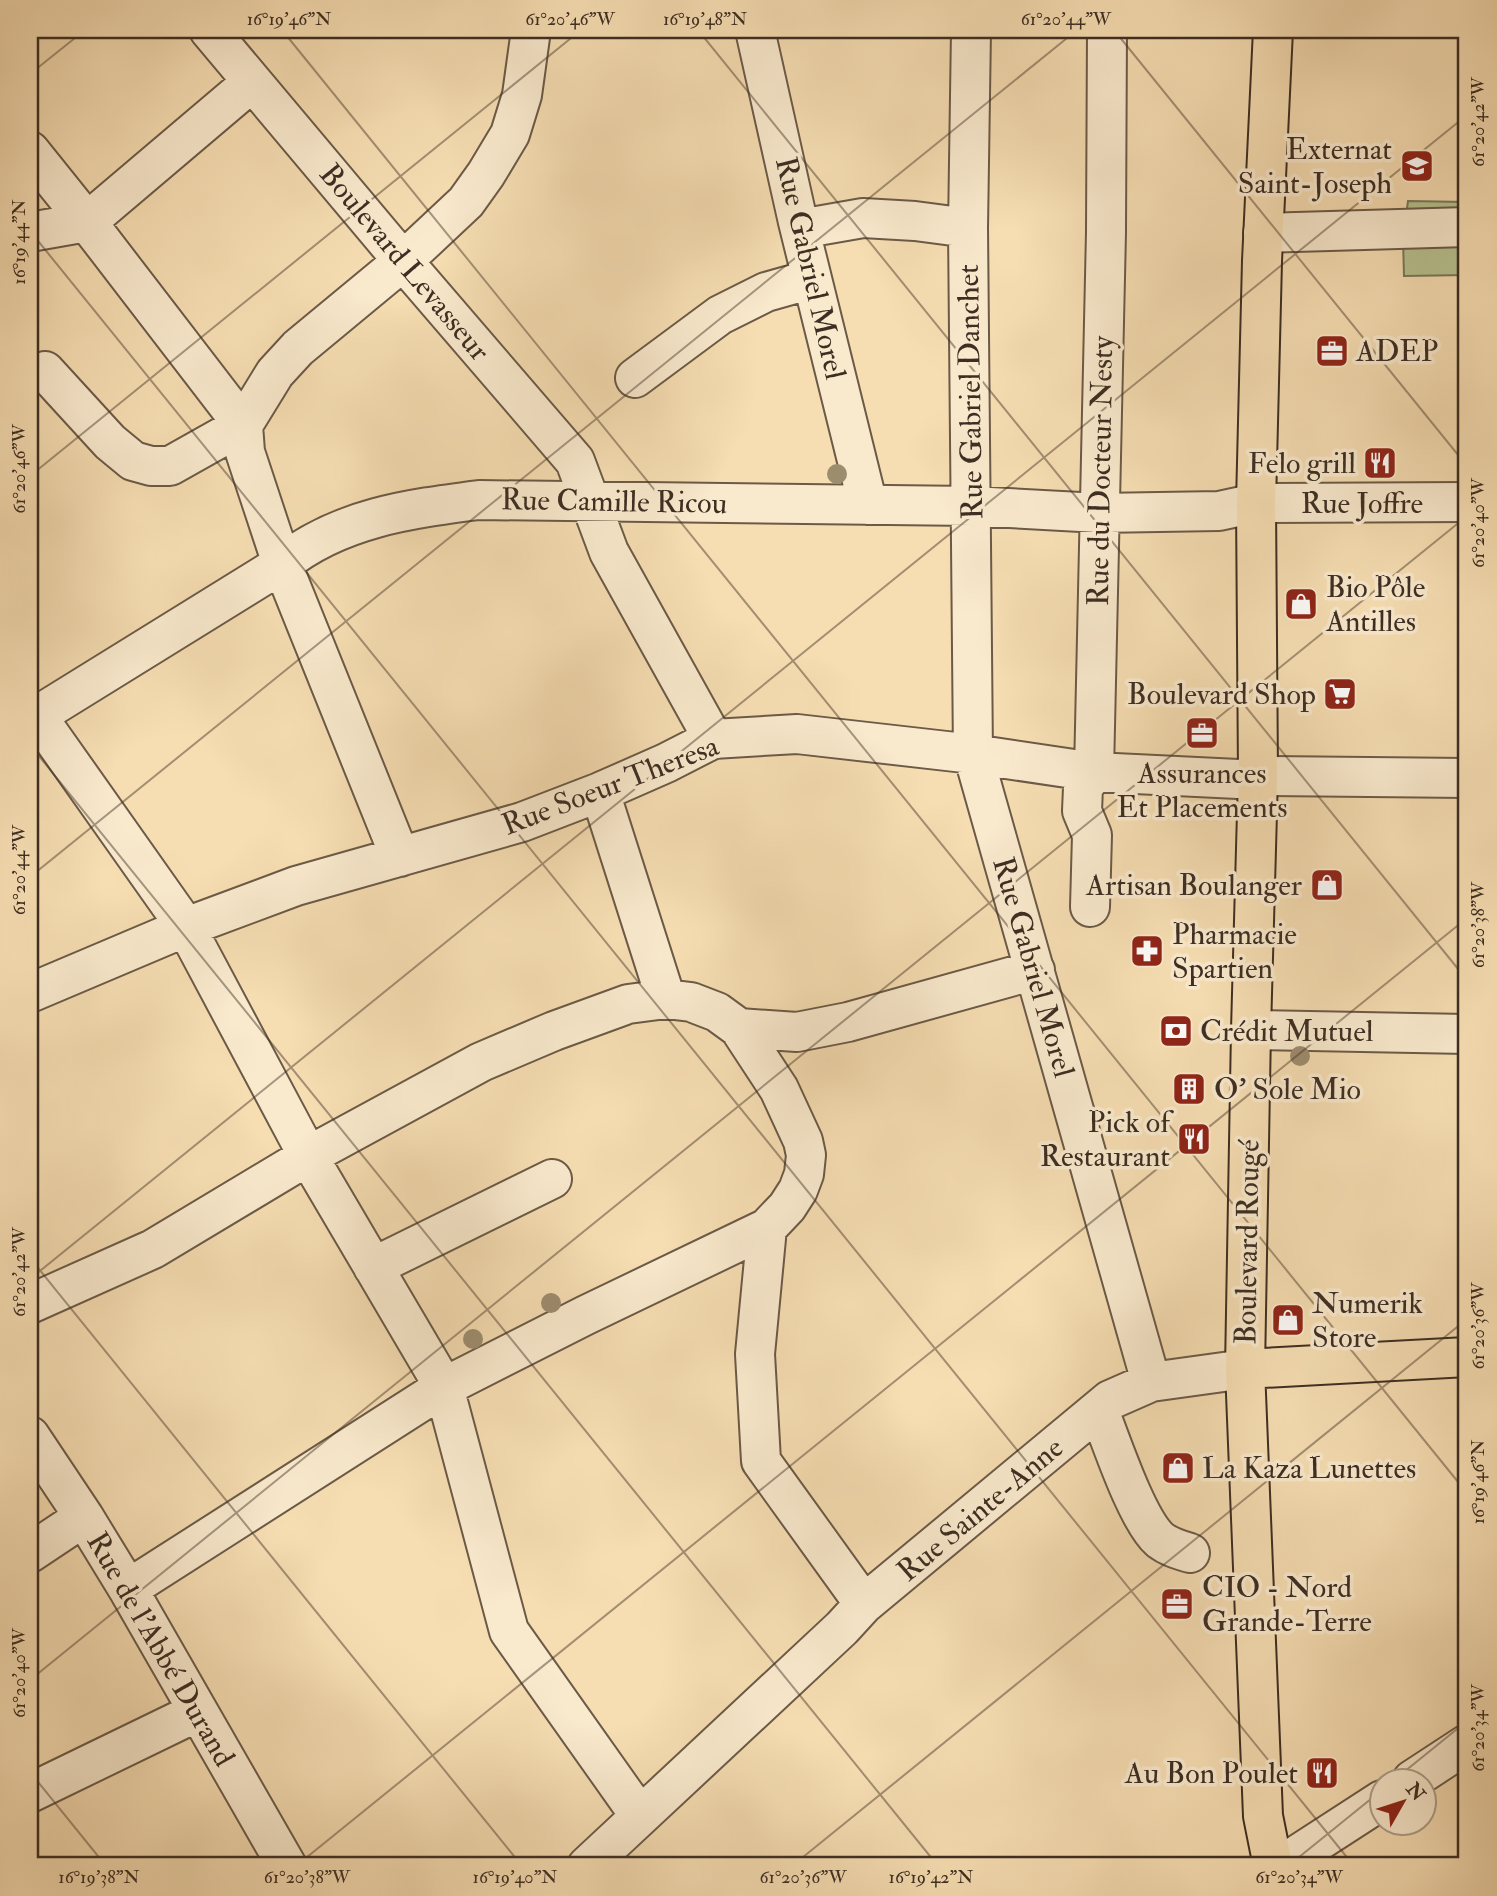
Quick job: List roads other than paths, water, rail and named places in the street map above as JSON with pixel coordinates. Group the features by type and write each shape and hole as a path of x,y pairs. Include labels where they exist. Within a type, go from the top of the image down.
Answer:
{"main road":[{"name":"Boulevard Rougé","path":"1273,30 1263,233 1256,503 1258,776 1245,1369 1263,1816 1273,1866"},
{"name":"Rue Sainte-Anne","path":"1245,1369 1467,1357"}],"street":[{"name":"Boulevard Levasseur","path":"209,30 575,461 609,552 713,739"},
{"path":"45,371 110,442 133,461 151,466 170,466 243,425 275,373 298,348 403,261 466,202 510,134 522,95 531,30"},
{"name":"Rue Gabriel Morel","path":"755,30 800,229 868,505"},
{"name":"Rue Gabriel Danchet","path":"971,30 968,228 973,754"},
{"name":"Rue du Docteur Nesty","path":"1090,907 1092,835 1082,811 1083,788 1094,772 1108,30"},
{"path":"30,232 87,222 252,82"},
{"path":"30,151 243,425 245,452 282,564 400,857"},
{"path":"800,229 863,218 915,220 968,228"},
{"path":"1263,233 1467,227"},
{"path":"635,378 720,315 766,292 812,279"},
{"name":"Rue Camille Ricou","path":"33,718 295,554 349,525 403,510 479,500 972,506 1099,513 1219,511 1256,503"},
{"name":"Rue Joffre","path":"1256,503 1467,502"},
{"path":"33,718 186,926 308,1156 444,1387 509,1631 640,1816"},
{"name":"Rue Soeur Theresa","path":"30,993 186,926 296,886 522,822 600,792 713,739 797,734 973,754 1094,772 1238,779 1258,776 1467,778"},
{"name":"Rue Gabriel Morel","path":"973,754 1151,1382"},
{"path":"600,792 666,999"},
{"path":"739,1028 797,1032 848,1022 1035,970"},
{"path":"30,1304 153,1249 308,1156 481,1062 628,1004 666,999 691,1002 717,1012 739,1028 779,1089 803,1141 806,1155 804,1174 798,1190 767,1228 444,1387 128,1589"},
{"path":"1251,1030 1467,1034"},
{"path":"779,1089 782,1056 785,1047 797,1032"},
{"path":"373,1267 552,1179"},
{"path":"767,1228 755,1354 761,1461 864,1604"},
{"name":"Rue Sainte-Anne","path":"587,1866 842,1628 864,1604 1110,1400 1151,1382 1245,1369"},
{"path":"1100,1410 1121,1467 1149,1524 1159,1539 1175,1549 1190,1553"},
{"name":"Rue de l'Abbé Durand","path":"30,1436 128,1589 286,1866"},
{"path":"30,1553 84,1517"},
{"path":"30,1793 197,1712"},
{"path":"1433,1766 1467,1744"},
{"path":"1280,1866 1368,1808"}],"place":[{"name":"Externat Saint-Joseph","path":"1417,166"},
{"name":"ADEP","path":"1332,351"},
{"name":"Felo grill","path":"1380,463"},
{"name":"Bio Pôle Antilles","path":"1301,604"},
{"name":"Boulevard Shop","path":"1340,694"},
{"name":"Assurances Et Placements","path":"1202,733"},
{"name":"Artisan Boulanger","path":"1327,885"},
{"name":"Pharmacie Spartien","path":"1147,951"},
{"name":"Crédit Mutuel","path":"1176,1031"},
{"name":"O' Sole Mio","path":"1189,1089"},
{"name":"Pick of Restaurant","path":"1194,1139"},
{"name":"Numerik Store","path":"1288,1320"},
{"name":"La Kaza Lunettes","path":"1178,1468"},
{"name":"CIO - Nord Grande-Terre","path":"1177,1604"},
{"name":"Au Bon Poulet","path":"1322,1773"}]}
